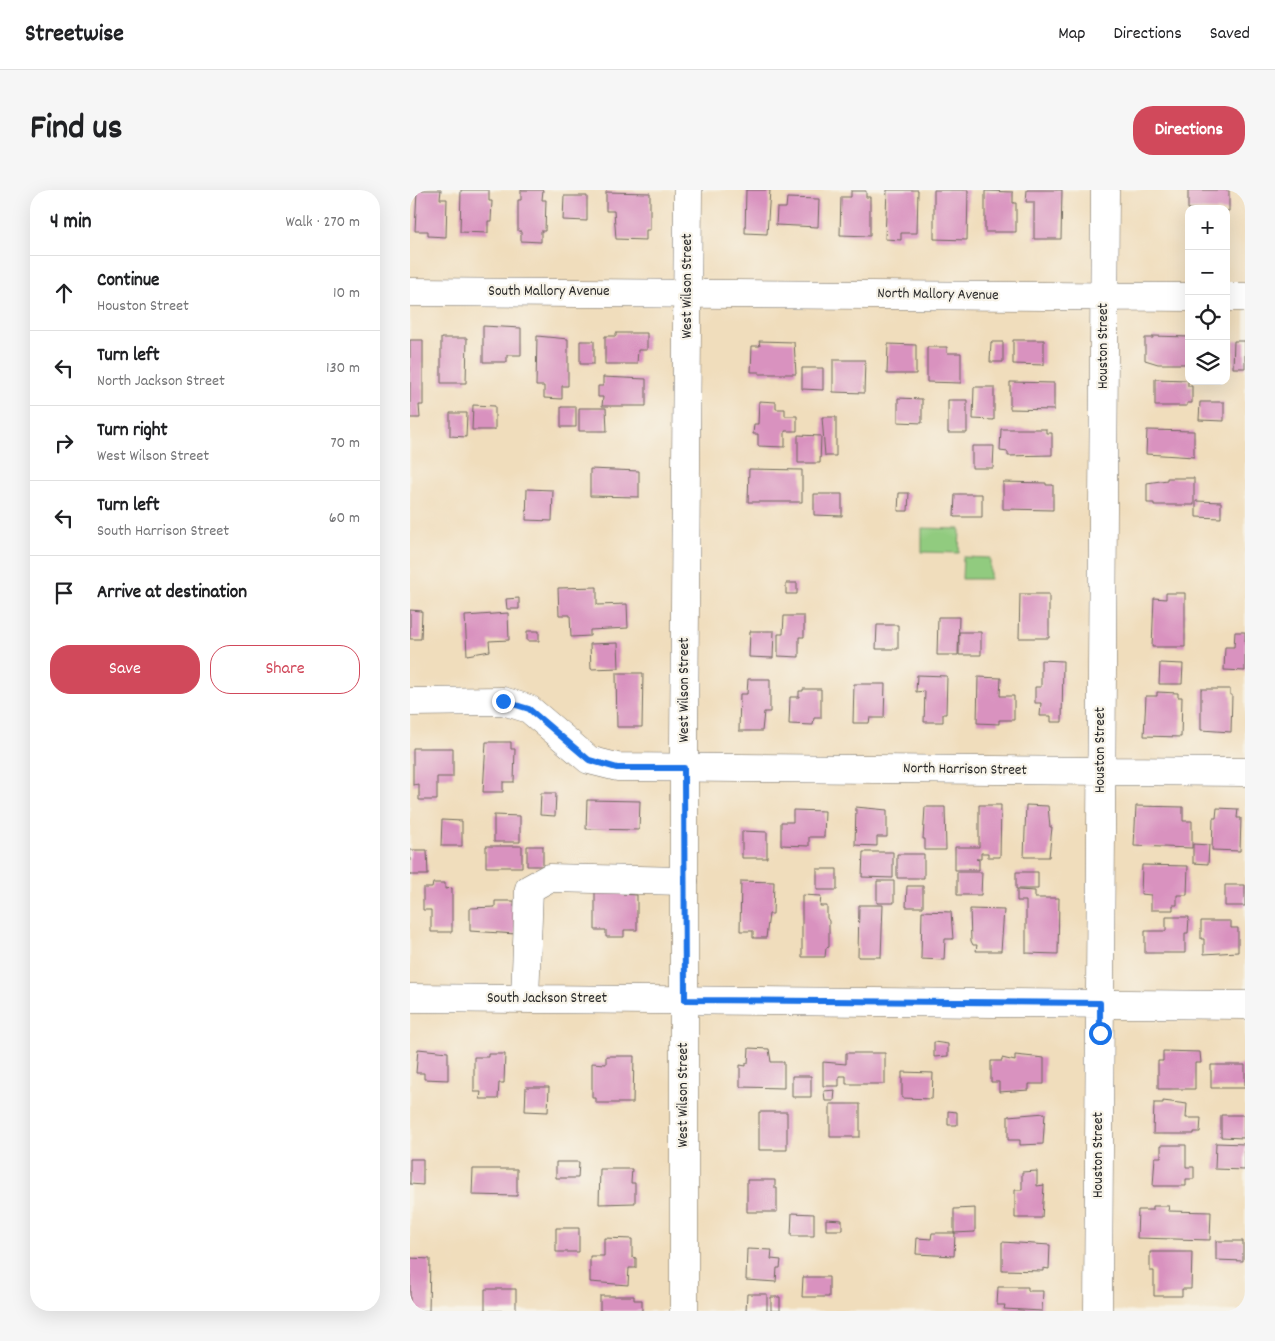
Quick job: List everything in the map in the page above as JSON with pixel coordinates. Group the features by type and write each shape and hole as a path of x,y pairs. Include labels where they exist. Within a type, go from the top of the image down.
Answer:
{"street":[{"name":"West Wilson Street","path":"684,1311 684,768 688,190"},
{"name":"Houston Street","path":"1098,1311 1105,190"},
{"name":"South Mallory Avenue","path":"410,292 688,293"},
{"name":"North Mallory Avenue","path":"688,293 1185,297"},
{"path":"1230,297 1245,297"},
{"name":"North Harrison Street","path":"410,702 503,701 529,709 589,760 617,768 1245,772"},
{"path":"526,999 529,890 549,878 684,881"},
{"name":"South Jackson Street","path":"410,998 1245,1005"}],"green space":[{"path":"922,528 960,529 959,553 922,552"},
{"path":"963,557 990,558 990,579 962,579"}],"building":[{"path":"417,190 441,190 440,199 447,199 446,237 428,236 428,231 415,231"},
{"path":"461,190 489,190 489,201 492,201 488,233 460,232"},
{"path":"521,190 543,190 542,200 546,200 545,231 541,231 541,242 521,241 521,231 518,231 518,200 521,200"},
{"path":"746,190 770,190 767,234 745,233"},
{"path":"887,190 918,190 917,233 901,233 901,240 885,239"},
{"path":"934,190 968,190 967,240 934,239"},
{"path":"1027,190 1062,190 1061,239 1034,239 1034,202 1026,202"},
{"path":"1188,190 1229,190 1229,205 1188,205"},
{"path":"851,191 866,191 866,197 870,197 870,236 840,235 841,197 851,197"},
{"path":"985,191 1013,192 1013,203 1016,203 1016,232 985,232"},
{"path":"606,192 650,193 650,230 646,230 646,240 616,239 614,211 606,211"},
{"path":"564,196 587,196 587,221 563,220"},
{"path":"787,198 819,199 818,227 776,225 777,208 786,208"},
{"path":"483,326 521,328 521,355 507,355 507,362 483,362"},
{"path":"616,333 647,333 647,350 638,350 637,364 605,364 605,336 616,336"},
{"path":"537,336 568,339 568,386 562,386 562,399 544,398 544,386 536,386"},
{"path":"1153,336 1185,337 1185,364 1158,364 1145,360 1145,338 1153,338"},
{"path":"441,338 467,338 466,383 441,383"},
{"path":"410,340 423,340 423,405 419,405 420,418 410,418"},
{"path":"1013,340 1044,340 1044,365 1013,364"},
{"path":"580,341 594,341 594,364 580,364"},
{"path":"759,341 794,342 796,374 759,374 759,372 751,372 752,346 760,346"},
{"path":"1234,341 1245,341 1245,368 1233,368"},
{"path":"991,342 1003,342 1003,362 990,362"},
{"path":"888,344 916,345 916,374 887,374"},
{"path":"927,347 947,347 947,353 961,353 961,383 927,382"},
{"path":"833,360 865,360 864,393 833,392"},
{"path":"802,368 823,368 823,390 802,389"},
{"path":"603,377 646,379 646,406 602,406 603,397 598,397 598,386 603,386"},
{"path":"1155,379 1185,380 1185,385 1192,386 1192,403 1187,403 1187,406 1155,406"},
{"path":"1010,382 1054,383 1054,410 1010,409"},
{"path":"974,387 994,387 994,420 973,419"},
{"path":"898,398 922,399 922,423 898,422"},
{"path":"948,400 967,400 967,433 948,433"},
{"path":"759,401 776,402 776,409 785,409 785,416 797,416 797,431 785,431 785,447 758,446 758,434 753,434 754,424 758,424"},
{"path":"1200,402 1224,402 1224,421 1199,420"},
{"path":"473,405 495,406 495,430 472,430"},
{"path":"561,407 576,407 576,427 561,427"},
{"path":"579,408 606,408 607,431 579,431"},
{"path":"450,413 467,413 466,437 450,436"},
{"path":"822,417 836,417 836,456 825,456"},
{"path":"1001,429 1046,429 1046,433 1052,433 1052,455 1008,456 1008,452 1000,451"},
{"path":"1147,430 1194,431 1194,457 1146,454"},
{"path":"798,435 821,436 820,463 798,463"},
{"path":"972,446 994,446 993,468 972,468"},
{"path":"590,469 639,471 639,497 590,496"},
{"path":"749,469 802,470 802,502 748,502"},
{"path":"1167,478 1194,478 1194,505 1154,505 1154,503 1147,503 1147,483 1167,480"},
{"path":"1003,482 1046,483 1046,485 1053,485 1053,510 1003,509"},
{"path":"527,489 553,490 552,521 526,520"},
{"path":"899,493 909,493 908,511 898,511"},
{"path":"814,494 842,494 842,516 814,515"},
{"path":"955,494 982,494 982,517 954,517"},
{"path":"1196,501 1221,502 1221,518 1196,517"},
{"path":"786,583 797,583 797,594 786,594"},
{"path":"597,587 597,605 627,604 628,628 590,630 590,636 571,637 570,615 559,615 558,588"},
{"path":"1166,593 1185,593 1185,647 1152,647 1154,598 1166,599"},
{"path":"1020,594 1049,594 1049,638 1019,638"},
{"path":"519,598 519,609 507,609 506,599"},
{"path":"410,610 422,611 421,639 410,639"},
{"path":"508,613 509,640 489,641 490,651 467,655 465,616"},
{"path":"784,616 804,616 804,637 799,637 799,657 778,656 778,634 783,634"},
{"path":"938,617 959,617 958,655 937,655"},
{"path":"877,625 898,625 898,649 876,649"},
{"path":"527,631 539,631 539,641 527,641"},
{"path":"750,631 774,631 773,658 749,657"},
{"path":"959,632 981,632 981,655 959,655"},
{"path":"1235,632 1245,632 1245,671 1224,670 1225,647 1234,647"},
{"path":"618,643 619,668 591,669 590,644"},
{"path":"1041,660 1063,661 1062,722 1051,722 1051,716 1040,716 1041,703 1035,703 1035,687 1041,687"},
{"path":"1160,663 1183,664 1182,684 1159,684"},
{"path":"616,673 643,673 642,727 617,727"},
{"path":"917,675 947,676 946,714 943,714 943,722 924,722 925,691 916,692"},
{"path":"978,677 1001,678 1000,696 1014,696 1014,720 999,720 999,724 977,723"},
{"path":"748,679 770,679 770,712 764,712 762,731 739,731 740,694 747,694"},
{"path":"854,684 885,684 884,718 870,718 869,723 853,723"},
{"path":"803,689 821,689 821,718 814,718 813,725 789,724 790,697 799,697 799,691 803,691"},
{"path":"1201,689 1230,689 1230,695 1232,695 1231,732 1201,730"},
{"path":"1157,692 1178,693 1178,697 1182,697 1181,737 1144,736 1146,696 1157,696"},
{"path":"486,742 511,742 511,749 515,749 514,782 503,782 503,792 483,792"},
{"path":"413,748 453,748 453,777 437,777 437,800 419,800 419,784 413,785"},
{"path":"541,793 556,793 555,816 540,815"},
{"path":"587,800 640,801 639,830 586,829"},
{"path":"979,805 1001,805 1000,857 988,857 988,853 981,853 981,859 976,859 979,860 979,870 955,870 955,847 979,847"},
{"path":"1026,805 1048,806 1050,827 1052,827 1049,857 1024,857"},
{"path":"1136,806 1183,807 1183,821 1192,821 1192,848 1134,846"},
{"path":"856,807 887,810 887,837 877,837 877,846 855,845"},
{"path":"925,807 945,807 946,850 925,850 925,839 923,839"},
{"path":"1217,808 1238,809 1237,818 1241,818 1240,851 1212,850 1213,818 1216,818"},
{"path":"793,810 825,811 824,837 809,837 809,846 781,845 781,822 793,822"},
{"path":"494,815 520,816 520,842 494,842"},
{"path":"442,820 462,821 462,846 441,846"},
{"path":"742,831 767,832 767,858 742,858"},
{"path":"1193,844 1209,845 1208,864 1193,863"},
{"path":"486,846 522,846 522,867 486,867"},
{"path":"527,846 543,846 543,866 527,866"},
{"path":"410,850 427,850 428,875 410,875"},
{"path":"863,852 893,852 893,878 862,877"},
{"path":"897,854 924,854 924,878 897,878"},
{"path":"1142,865 1188,866 1187,895 1177,895 1177,905 1173,905 1173,910 1151,910 1151,895 1141,894"},
{"path":"817,869 837,869 837,890 817,890"},
{"path":"957,872 982,872 981,895 957,895"},
{"path":"1016,872 1038,872 1038,889 1016,889"},
{"path":"741,881 774,882 773,914 769,914 766,938 753,938 753,931 740,931"},
{"path":"877,881 894,881 894,903 877,903"},
{"path":"433,883 445,883 445,889 452,888 452,932 431,932 431,910 423,910 423,888 432,888"},
{"path":"1225,885 1245,885 1245,906 1225,906"},
{"path":"907,886 923,886 923,907 906,907"},
{"path":"595,890 621,890 621,894 637,895 637,930 624,930 624,937 606,937 606,930 595,930"},
{"path":"1017,890 1035,891 1035,898 1059,898 1058,954 1026,953 1026,901 1017,901"},
{"path":"802,895 821,896 820,906 827,906 829,947 826,948 825,957 802,957"},
{"path":"495,901 514,901 514,907 516,907 516,934 470,931 470,908 495,907"},
{"path":"859,905 883,905 881,957 858,957"},
{"path":"970,909 1004,910 1001,951 976,951 977,945 973,945 971,941"},
{"path":"922,911 951,912 953,939 945,939 944,960 921,959"},
{"path":"1166,917 1189,917 1188,933 1185,933 1185,953 1145,953 1145,931 1166,931"},
{"path":"1201,921 1231,921 1231,928 1238,928 1238,952 1204,954 1204,939 1201,939"},
{"path":"934,1042 948,1044 948,1056 934,1057"},
{"path":"749,1048 769,1049 771,1062 784,1062 784,1088 740,1087 740,1065 746,1066 746,1063 748,1063"},
{"path":"418,1049 448,1052 448,1080 424,1079 424,1073 416,1073"},
{"path":"1163,1051 1200,1052 1201,1063 1195,1063 1195,1089 1158,1089 1158,1061 1163,1061"},
{"path":"846,1053 885,1053 885,1084 846,1084 846,1076 839,1076 839,1086 823,1086 823,1062 846,1064"},
{"path":"488,1054 505,1054 504,1083 499,1083 498,1099 480,1099 481,1092 474,1092 474,1057 488,1057"},
{"path":"1015,1055 1044,1058 1044,1084 1029,1084 1029,1090 999,1092 999,1082 991,1082 991,1061 1002,1061 1002,1058 1015,1061"},
{"path":"606,1056 634,1056 633,1103 596,1103 596,1098 592,1098 592,1063 606,1064"},
{"path":"1211,1065 1245,1065 1245,1088 1211,1088"},
{"path":"902,1072 933,1073 932,1099 902,1098"},
{"path":"792,1076 811,1076 811,1097 792,1097"},
{"path":"526,1087 549,1087 548,1112 525,1111"},
{"path":"835,1090 834,1101 825,1101 824,1091"},
{"path":"1163,1101 1187,1104 1186,1118 1201,1118 1200,1132 1194,1132 1194,1134 1153,1134 1154,1103 1163,1103"},
{"path":"830,1104 860,1104 860,1137 830,1137"},
{"path":"948,1111 957,1112 957,1125 948,1125"},
{"path":"759,1112 787,1112 787,1150 759,1150"},
{"path":"1045,1113 1043,1144 1020,1145 1020,1140 1008,1140 1008,1116"},
{"path":"1221,1115 1244,1115 1244,1138 1221,1137"},
{"path":"1216,1143 1245,1144 1245,1170 1215,1169"},
{"path":"1161,1145 1186,1145 1186,1167 1194,1167 1194,1179 1186,1179 1186,1186 1153,1186 1155,1157 1161,1157"},
{"path":"410,1159 423,1159 423,1185 410,1184"},
{"path":"556,1162 579,1162 578,1178 556,1178"},
{"path":"473,1169 517,1169 517,1196 472,1195"},
{"path":"600,1169 632,1169 631,1183 635,1183 635,1203 599,1204"},
{"path":"1037,1171 1037,1186 1044,1185 1042,1218 1015,1218 1015,1190 1022,1190 1022,1172"},
{"path":"747,1180 775,1180 777,1212 747,1212"},
{"path":"1153,1206 1169,1206 1168,1211 1211,1212 1210,1240 1137,1238 1138,1210 1153,1210"},
{"path":"975,1208 975,1232 954,1233 954,1209"},
{"path":"792,1213 814,1214 814,1236 791,1236"},
{"path":"826,1219 842,1220 842,1230 826,1230"},
{"path":"556,1228 579,1228 579,1252 556,1252"},
{"path":"932,1233 955,1233 954,1256 916,1254 917,1238 931,1239"},
{"path":"604,1238 632,1239 632,1257 636,1258 636,1268 629,1268 628,1285 590,1282 590,1256 604,1256"},
{"path":"1216,1241 1243,1241 1243,1261 1216,1260"},
{"path":"1002,1242 1050,1245 1049,1269 1043,1268 1043,1271 1002,1270"},
{"path":"747,1249 772,1250 771,1259 781,1260 780,1268 777,1268 776,1282 746,1280"},
{"path":"1150,1252 1192,1252 1191,1289 1182,1289 1182,1296 1154,1296 1154,1271 1150,1271"},
{"path":"410,1258 430,1259 429,1311 410,1311"},
{"path":"803,1277 829,1277 829,1297 802,1297"},
{"path":"998,1287 1028,1287 1028,1291 1043,1291 1042,1311 1004,1309 1005,1305 997,1305"},
{"path":"485,1289 516,1289 516,1311 485,1311"},
{"path":"747,1294 767,1294 767,1311 746,1311"},
{"path":"600,1296 634,1296 634,1300 642,1300 642,1311 600,1311"},
{"path":"771,1297 780,1297 780,1311 771,1311"}],"route":[{"path":"503,701 529,709 589,760 617,768 684,768 685,1000 1100,1003 1100,1033"}]}
